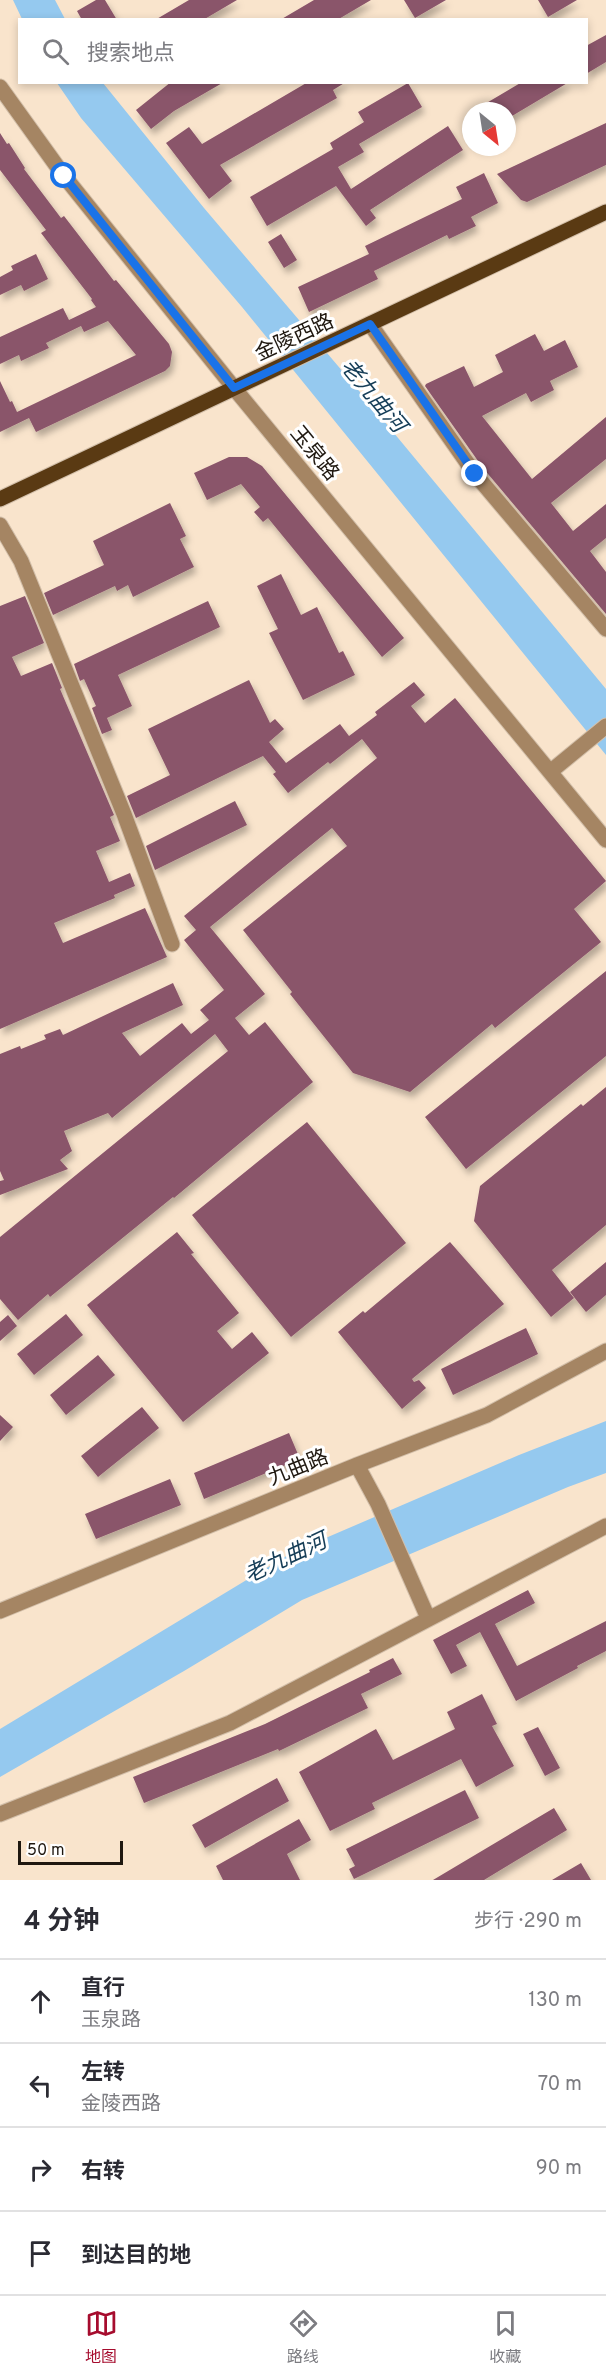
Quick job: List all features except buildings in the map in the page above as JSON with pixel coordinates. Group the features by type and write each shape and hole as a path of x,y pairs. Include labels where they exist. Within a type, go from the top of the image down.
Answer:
{"main road":[{"name":"金陵西路","path":"0,499 606,212"}],"street":[{"name":"玉泉路","path":"0,87 64,176 234,388 606,840"},
{"path":"370,324 475,474 606,629"},
{"path":"0,525 25,572 124,814 172,944"},
{"path":"550,772 606,726"},
{"name":"九曲路","path":"0,1611 357,1465 487,1415 606,1351"},
{"path":"357,1465 378,1504 428,1618"},
{"path":"0,1814 230,1723 606,1526"}],"water":[{"path":"13,0 55,0 64,18 22,18"},
{"path":"58,84 104,84 204,208 606,689 606,755 242,307 81,118"},
{"name":"老九曲河","path":"606,1421 606,1473 302,1600 0,1777 0,1729 293,1552 519,1455"}],"route":[{"path":"64,176 234,388 370,324 475,474"}]}
